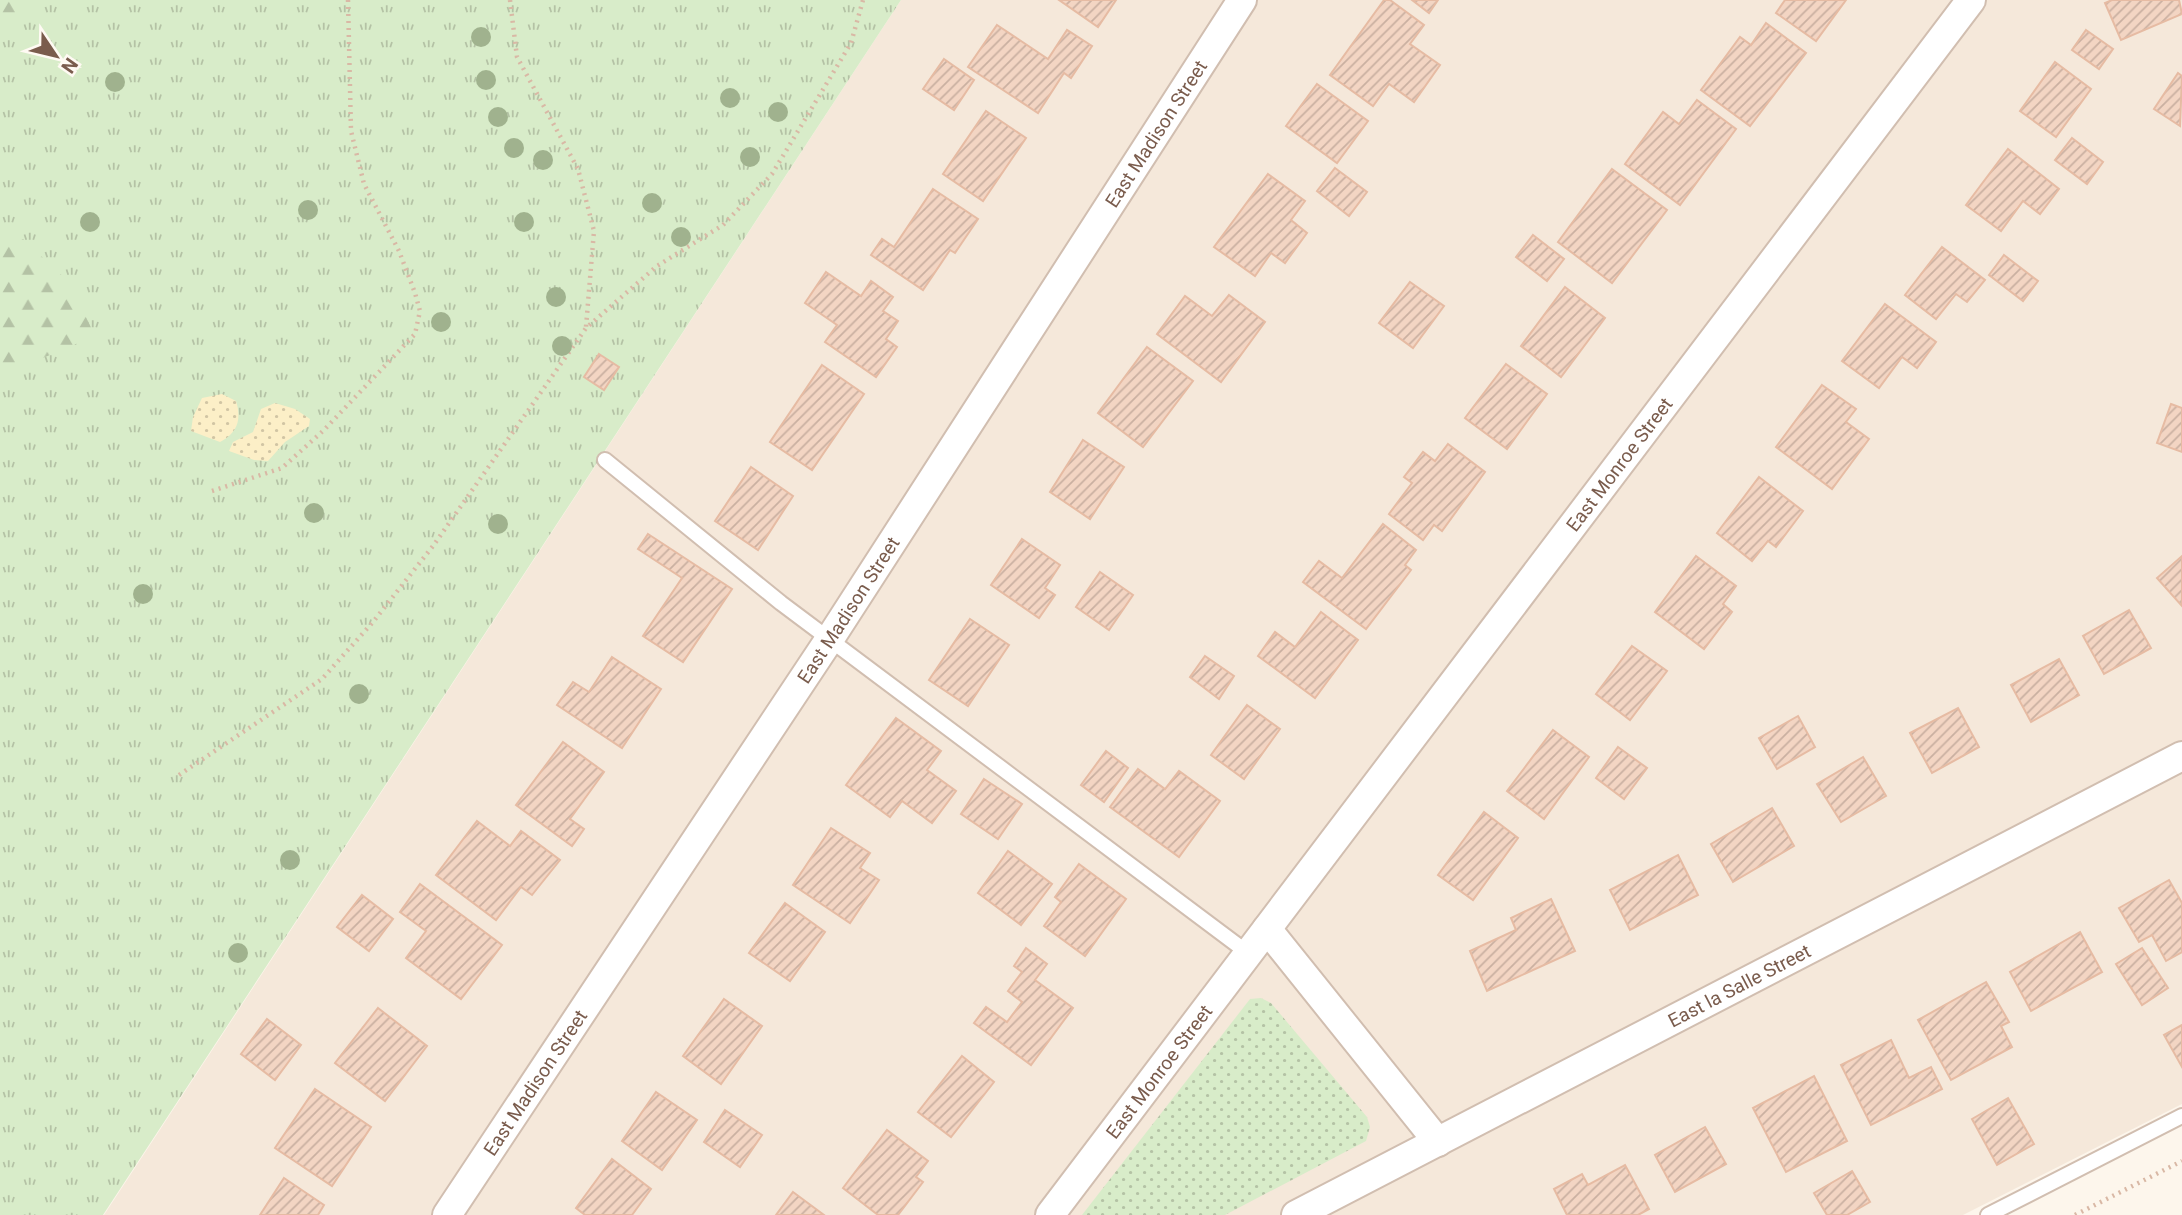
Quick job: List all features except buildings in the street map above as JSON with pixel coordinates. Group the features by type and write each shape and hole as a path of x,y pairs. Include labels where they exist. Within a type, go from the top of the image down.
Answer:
{"street":[{"name":"East Madison Street","path":"447,1215 830,640 1242,0"},
{"name":"East Monroe Street","path":"1050,1215 1971,0"},
{"name":"East la Salle Street","path":"1296,1215 2182,755"},
{"path":"1267,929 1438,1142"}],"lane":[{"path":"605,460 830,640 1248,953"},
{"path":"1988,1215 2182,1116"}],"path":[{"path":"212,491 282,468 324,430 415,334 420,311 415,293 399,251 364,184 351,131 348,0"},
{"path":"510,0 517,57 578,169 594,231 586,296 586,328"},
{"path":"179,775 322,679 373,622 433,546 586,328 657,266 723,225 772,174 851,43 863,0"},
{"path":"2075,1215 2182,1161"}],"shaded area":[{"path":"901,0 2182,0 2182,1104 1963,1215 104,1215"}],"green space":[{"path":"0,0 901,0 103,1215 0,1215"},
{"path":"0,0 37,0 0,42"},
{"path":"23,239 70,283 95,336 0,376 0,245"},
{"path":"1261,998 1271,1003 1367,1117 1370,1127 1366,1141 1225,1215 1082,1215 1250,999"}],"sand":[{"path":"222,394 236,401 238,408 237,425 231,434 220,442 191,431 193,417 202,398"},
{"path":"275,403 295,409 310,419 309,426 285,442 268,461 254,460 229,451 233,442 253,432 261,409"}]}
